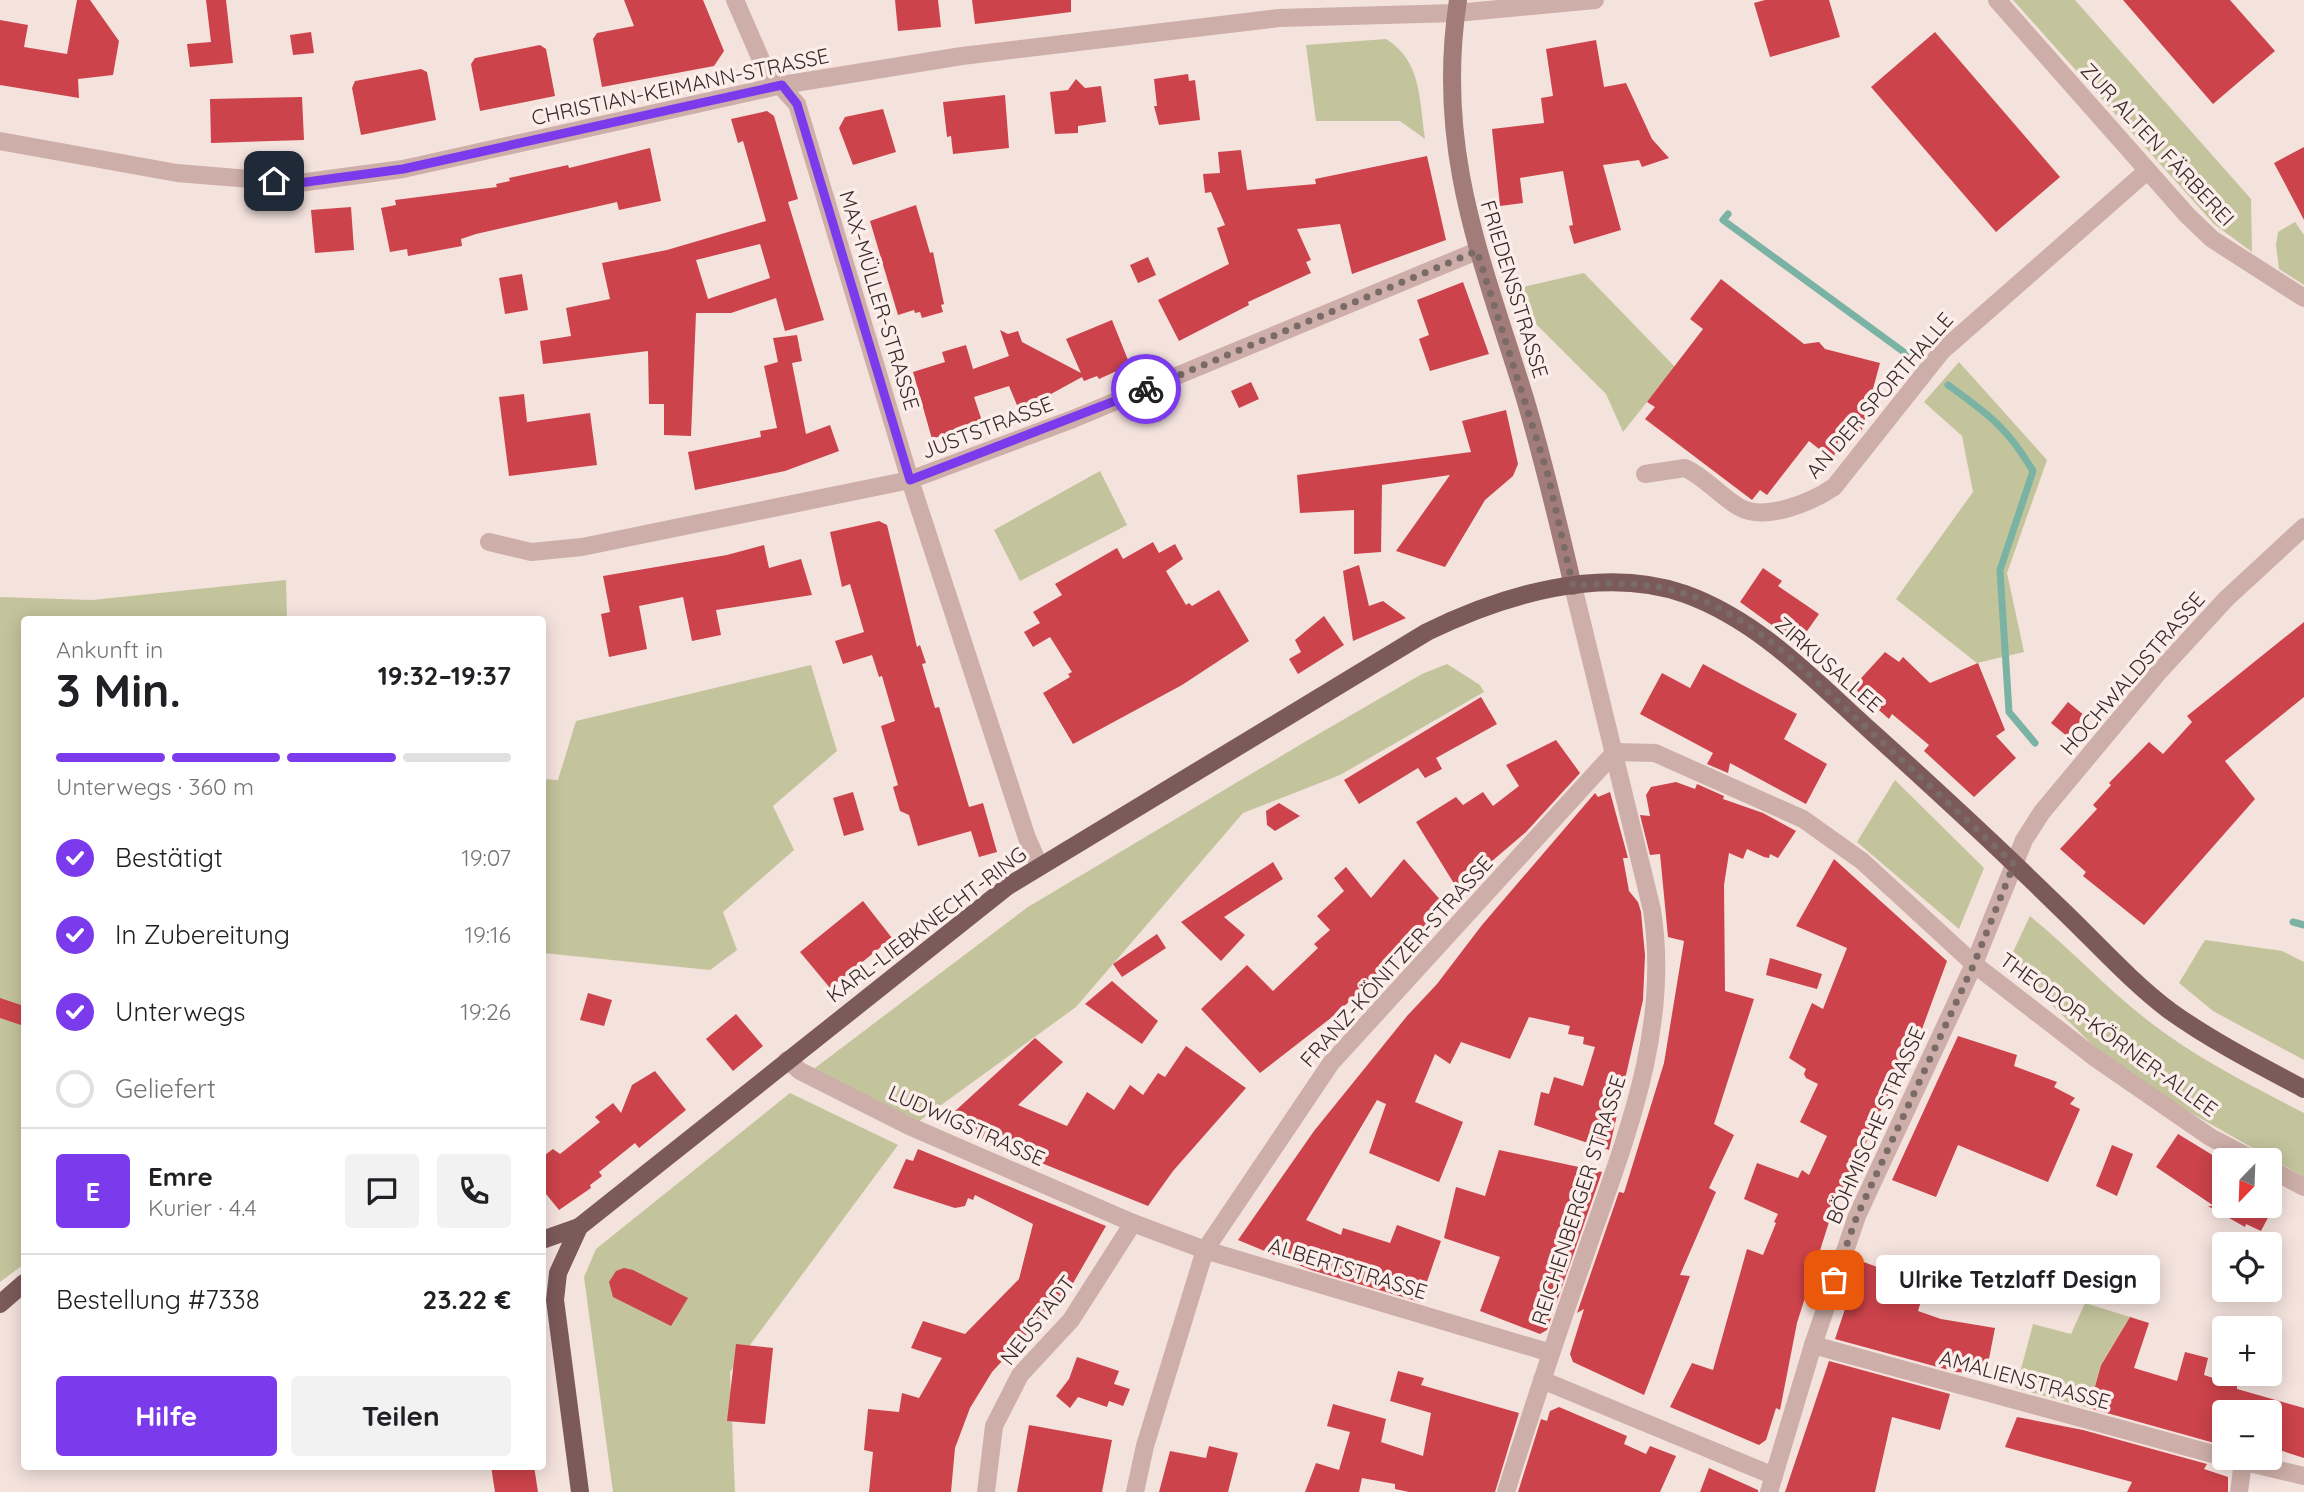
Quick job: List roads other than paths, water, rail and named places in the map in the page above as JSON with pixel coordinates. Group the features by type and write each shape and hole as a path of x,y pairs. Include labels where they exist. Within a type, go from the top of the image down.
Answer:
{"main road":[{"name":"FRIEDENSSTRASSE","path":"1457,7 1451,97 1458,175 1477,251 1548,475 1573,586"},
{"name":"ZIRKUSALLEE","path":"1573,586 1621,582 1652,586 1716,607 1750,627 1810,676 2014,864"},
{"name":"KARL-LIEBKNECHT-RING","path":"580,1492 555,1300 558,1273 579,1227 976,909 1039,865 1427,632 1488,605 1573,586"},
{"path":"2014,864 2171,1011 2304,1089"},
{"path":"546,1239 579,1227"},
{"path":"0,1304 21,1286"}],"street":[{"name":"MAX-MÜLLER-STRASSE","path":"735,0 765,69 797,104 910,480 1027,838 1039,865"},
{"path":"1457,7 1595,0"},
{"name":"ZUR ALTEN FÄRBEREI","path":"1997,0 2147,171 2212,239 2304,298"},
{"name":"CHRISTIAN-KEIMANN-STRASSE","path":"0,141 177,173 299,183 403,169 782,85 962,56 1279,18 1457,7"},
{"name":"AN DER SPORTHALLE","path":"1645,474 1685,468 1740,507 1753,513 1816,499 1834,488 1942,351 2147,171"},
{"name":"JUSTSTRASSE","path":"489,542 531,552 582,547 910,480 1073,419 1477,251"},
{"name":"HOCHWALDSTRASSE","path":"2014,864 2042,812 2157,674 2227,599 2304,527"},
{"name":"REICHENBERGER STRASSE","path":"1506,1492 1635,1109 1657,1002 1658,951 1652,910 1573,586"},
{"name":"THEODOR-KÖRNER-ALLEE","path":"1615,752 1656,753 1803,819 1862,861 1974,964 2154,1101 2231,1148"},
{"name":"FRANZ-KÖNITZER-STRASSE","path":"1205,1250 1331,1063 1615,752"},
{"name":"BÖHMISCHE STRASSE","path":"1772,1484 1813,1345 1857,1216 1974,964 2014,864"},
{"name":"LUDWIGSTRASSE","path":"787,1060 800,1071 909,1126 1133,1223"},
{"path":"2282,1175 2304,1187"},
{"name":"ALBERTSTRASSE","path":"1133,1223 1205,1250 1551,1353"},
{"name":"NEUSTADT","path":"986,1492 994,1426 1020,1375 1071,1320 1133,1223"},
{"path":"1135,1492 1145,1446 1205,1250"},
{"name":"AMALIENSTRASSE","path":"1813,1345 2212,1454"},
{"path":"1542,1380 1772,1484"},
{"path":"2234,1470 2239,1492"},
{"name":"AMALIENSTRASSE","path":"2279,1470 2304,1476"}],"waterway":[{"path":"1728,214 1723,220 1912,358"},
{"path":"1948,385 1996,422 2033,471 2000,570 2009,712 2035,743"},
{"path":"2293,922 2304,925"}],"place":[{"name":"Ulrike Tetzlaff Design","path":"1834,1280"}]}
